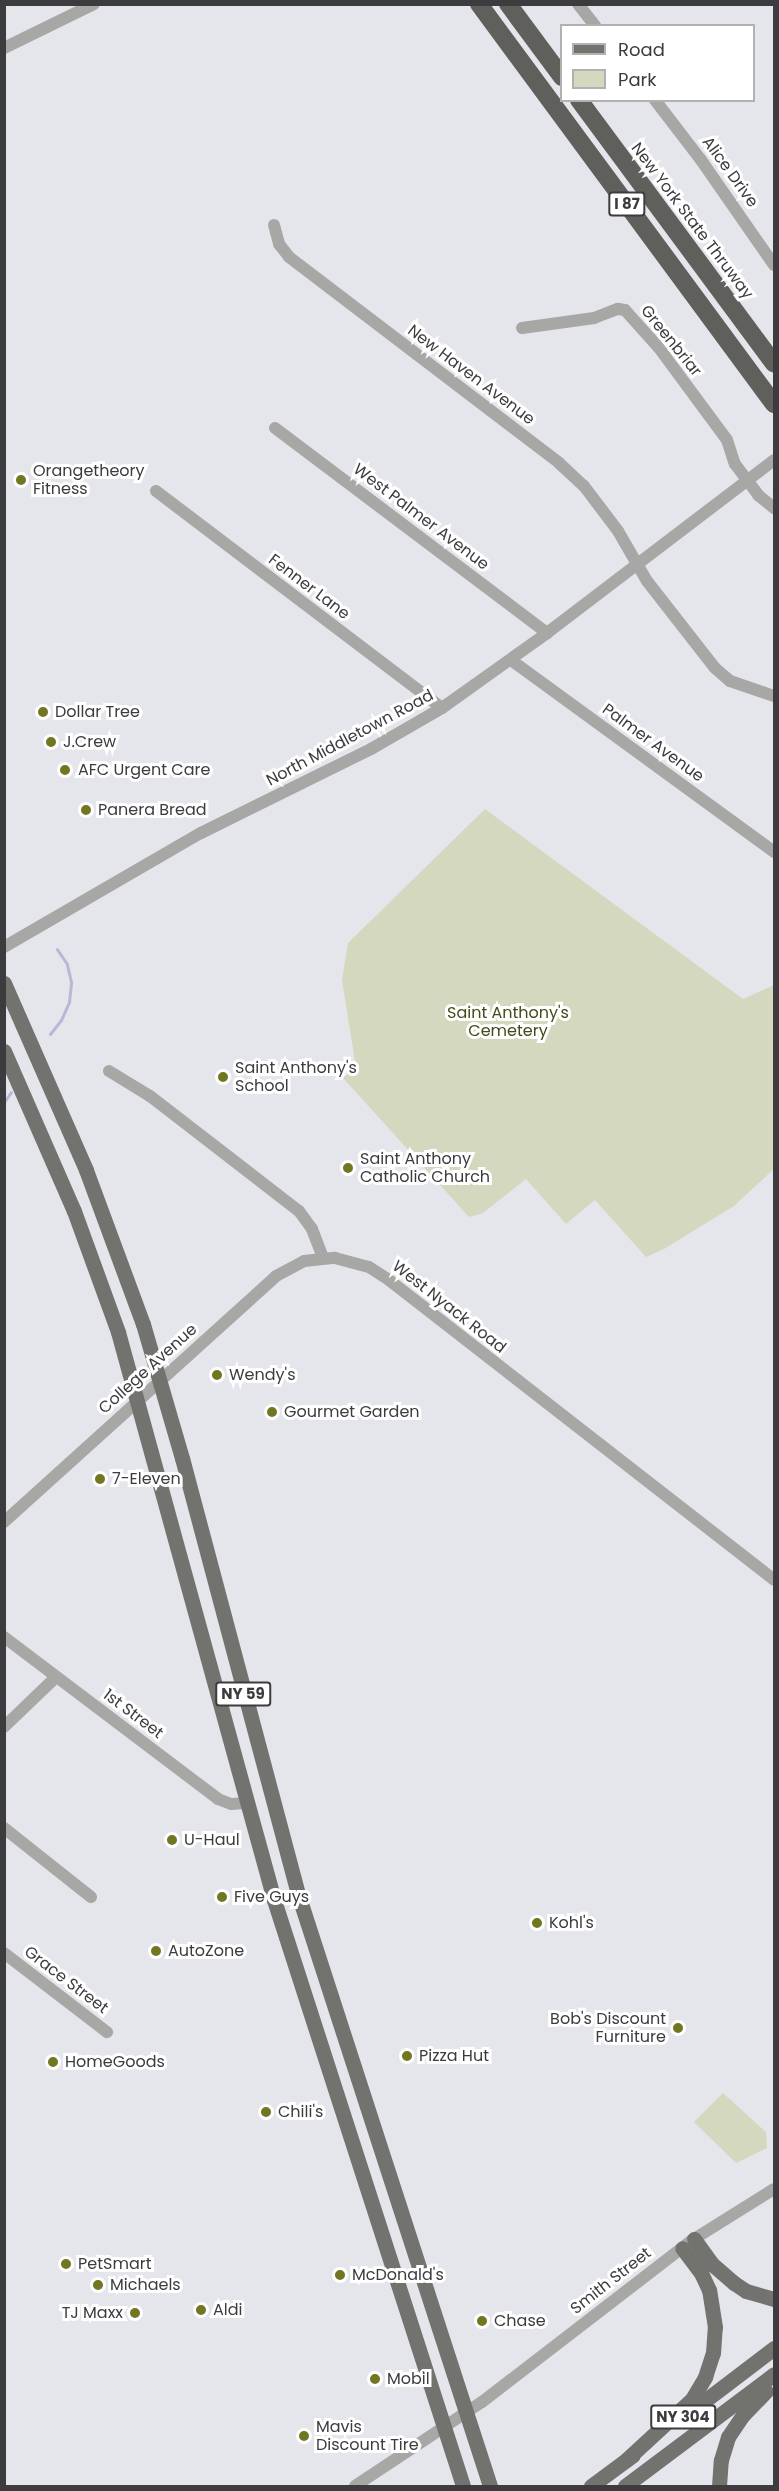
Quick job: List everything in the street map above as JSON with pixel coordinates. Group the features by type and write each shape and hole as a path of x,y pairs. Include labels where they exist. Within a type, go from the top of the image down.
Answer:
{"highway":[{"name":"I 87","path":"479,4 774,404"},
{"path":"508,4 560,76"},
{"name":"New York State Thruway","path":"580,102 774,364"}],"main road":[{"name":"NY 59","path":"4,982 99,1201 132,1292 160,1380 297,1894 490,2487"},
{"name":"NY 59","path":"4,1051 86,1240 115,1322 280,1920 463,2487"},
{"path":"688,2243 734,2283 774,2299"},
{"path":"626,2460 692,2399 705,2377 713,2353 714,2320 708,2290 688,2243"},
{"name":"NY 304","path":"591,2487 774,2348"},
{"name":"NY 304","path":"625,2487 774,2374"},
{"path":"719,2487 720,2460 728,2437 743,2415 774,2383"}],"street":[{"path":"4,48 94,4"},
{"path":"578,4 593,24"},
{"name":"Alice Drive","path":"657,102 701,160 774,266"},
{"name":"New Haven Avenue","path":"274,225 279,244 289,256 559,463 584,486 630,548 647,582 719,673 736,683 774,696"},
{"name":"Greenbriar","path":"522,328 594,318 618,309 625,310 659,348 727,440 735,464 748,481"},
{"name":"West Palmer Avenue","path":"275,428 548,633"},
{"name":"North Middletown Road","path":"4,946 201,833 371,749 442,708 548,633 774,460"},
{"path":"748,481 764,501 774,508"},
{"name":"Fenner Lane","path":"156,491 442,708"},
{"name":"Palmer Avenue","path":"511,660 774,852"},
{"path":"110,1071 150,1096 299,1211 312,1229 323,1258"},
{"name":"College Avenue","path":"4,1522 276,1276 294,1264 323,1258"},
{"name":"West Nyack Road","path":"323,1258 357,1262 389,1280 774,1580"},
{"name":"1st Street","path":"4,1637 218,1799 231,1804 246,1803"},
{"path":"4,1727 56,1677"},
{"path":"4,1828 91,1897"},
{"name":"Grace Street","path":"4,1953 107,2032"},
{"name":"Smith Street","path":"355,2487 466,2413 688,2243 774,2189"}],"green space":[{"name":"Saint Anthony's Cemetery","path":"485,809 743,999 774,985 774,1169 734,1206 664,1249 646,1257 595,1200 566,1224 526,1179 483,1213 469,1217 343,1078 356,1068 342,980 348,943"},
{"path":"723,2093 766,2132 767,2148 736,2163 694,2122"}],"waterway":[{"path":"50,1034 61,1020 69,1002 71,982 67,964 57,949"},
{"path":"4,1102 11,1092"}],"place":[{"name":"Orangetheory Fitness","path":"21,480"},
{"name":"Dollar Tree","path":"43,712"},
{"name":"J.Crew","path":"51,742"},
{"name":"AFC Urgent Care","path":"65,770"},
{"name":"Panera Bread","path":"86,810"},
{"name":"Saint Anthony's School","path":"223,1077"},
{"name":"Saint Anthony Catholic Church","path":"348,1168"},
{"name":"Wendy's","path":"217,1375"},
{"name":"Gourmet Garden","path":"272,1412"},
{"name":"7-Eleven","path":"100,1479"},
{"name":"U-Haul","path":"172,1840"},
{"name":"Five Guys","path":"222,1897"},
{"name":"Kohl's","path":"537,1923"},
{"name":"AutoZone","path":"156,1951"},
{"name":"Bob's Discount Furniture","path":"678,2028"},
{"name":"Pizza Hut","path":"407,2056"},
{"name":"HomeGoods","path":"53,2062"},
{"name":"Chili's","path":"266,2112"},
{"name":"PetSmart","path":"66,2264"},
{"name":"McDonald's","path":"340,2275"},
{"name":"Michaels","path":"98,2285"},
{"name":"Aldi","path":"201,2310"},
{"name":"TJ Maxx","path":"135,2313"},
{"name":"Chase","path":"482,2321"},
{"name":"Mobil","path":"375,2379"},
{"name":"Mavis Discount Tire","path":"304,2436"}]}
